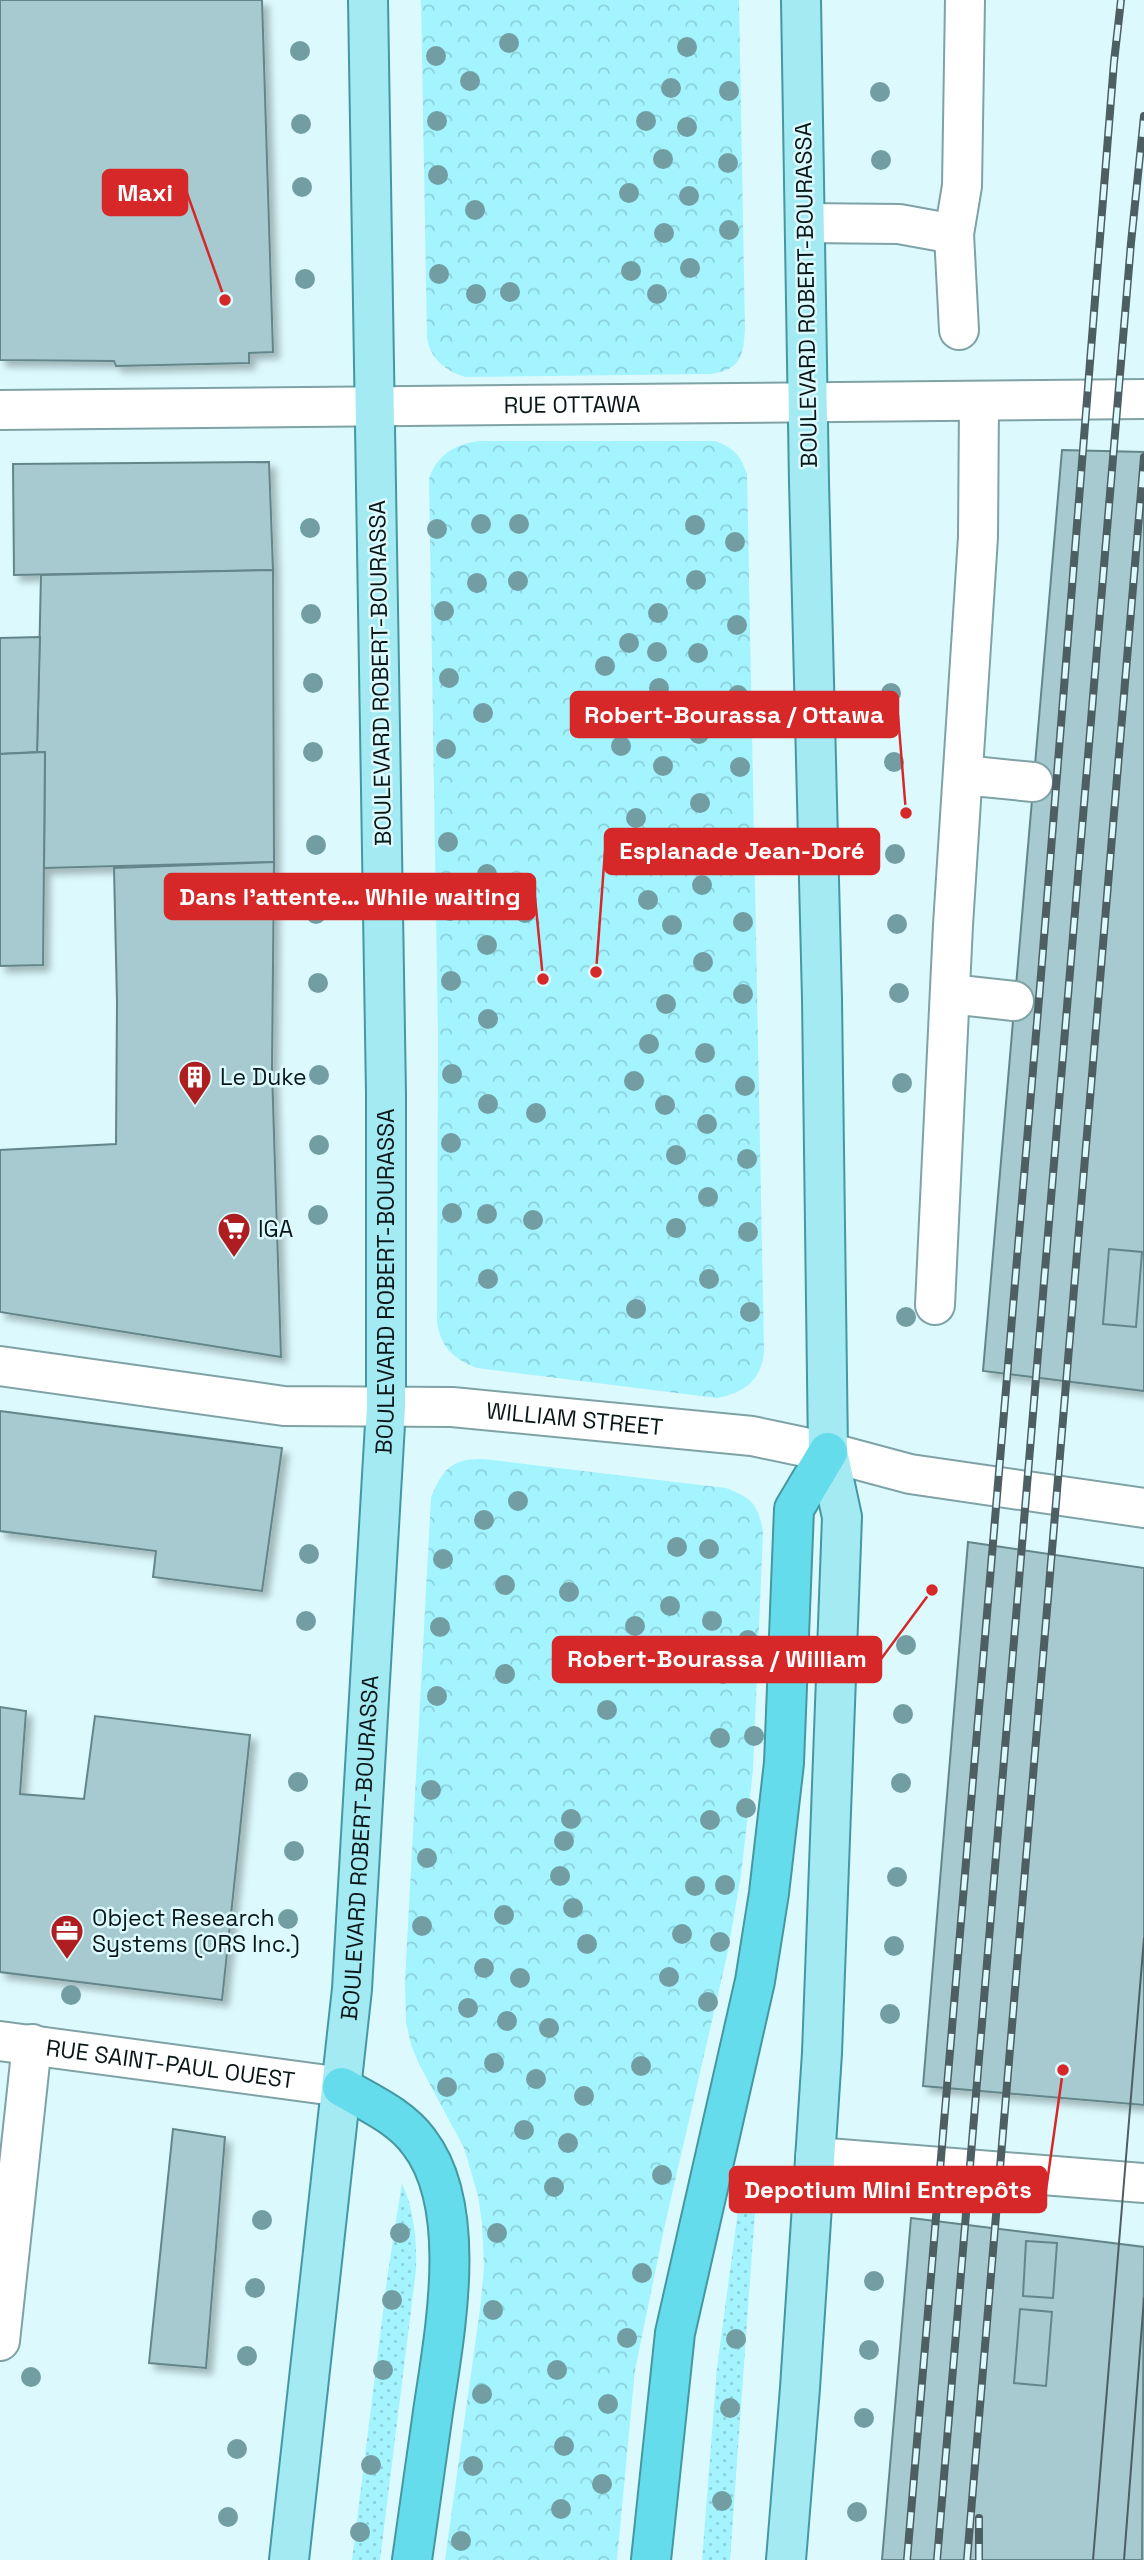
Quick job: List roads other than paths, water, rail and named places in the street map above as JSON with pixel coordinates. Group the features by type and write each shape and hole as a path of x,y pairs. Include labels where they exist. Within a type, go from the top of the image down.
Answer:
{"highway":[{"path":"651,2560 675,2333 752,1993 769,1893 784,1763 794,1509 828,1452"},
{"path":"341,2087 398,2119 411,2132 433,2165 444,2204 449,2284 412,2560"}],"main road":[{"name":"BOULEVARD ROBERT-BOURASSA","path":"289,2560 352,1989 386,1407 386,1094 368,0"},
{"name":"BOULEVARD ROBERT-BOURASSA","path":"786,2560 822,2053 842,1517 828,1452 822,999 808,482 809,403 801,0"}],"street":[{"path":"959,330 954,234 962,186 965,0"},
{"path":"805,223 899,223 954,234"},
{"name":"RUE OTTAWA","path":"0,410 1144,399"},
{"path":"935,1305 979,502 979,402"},
{"path":"963,775 1033,782"},
{"path":"950,994 1014,1001"},
{"name":"WILLIAM STREET","path":"0,1366 284,1406 452,1407 730,1434 828,1452 910,1474 1144,1508"},
{"path":"0,2341 16,2043"},
{"name":"RUE SAINT-PAUL OUEST","path":"16,2043 341,2087"},
{"path":"815,2157 1144,2183"}],"tram line":[{"path":"1093,2560 1144,1938"},
{"path":"1124,2560 1144,2298"}],"railway":[{"path":"907,2560 1121,0"},
{"path":"937,2560 1131,243 1144,116"},
{"path":"967,2560 1144,457"},
{"path":"979,2518 979,2560"}],"place":[{"name":"Maxi","path":"225,300"},
{"name":"Robert-Bourassa / Ottawa","path":"906,813"},
{"name":"Esplanade Jean-Doré","path":"596,972"},
{"name":"Dans l’attente… While waiting","path":"543,979"},
{"name":"Le Duke","path":"195,1107"},
{"name":"IGA","path":"234,1259"},
{"name":"Robert-Bourassa / William","path":"932,1590"},
{"name":"Object Research Systems (ORS Inc.)","path":"67,1961"},
{"name":"Depotium Mini Entrepôts","path":"1063,2070"}]}
